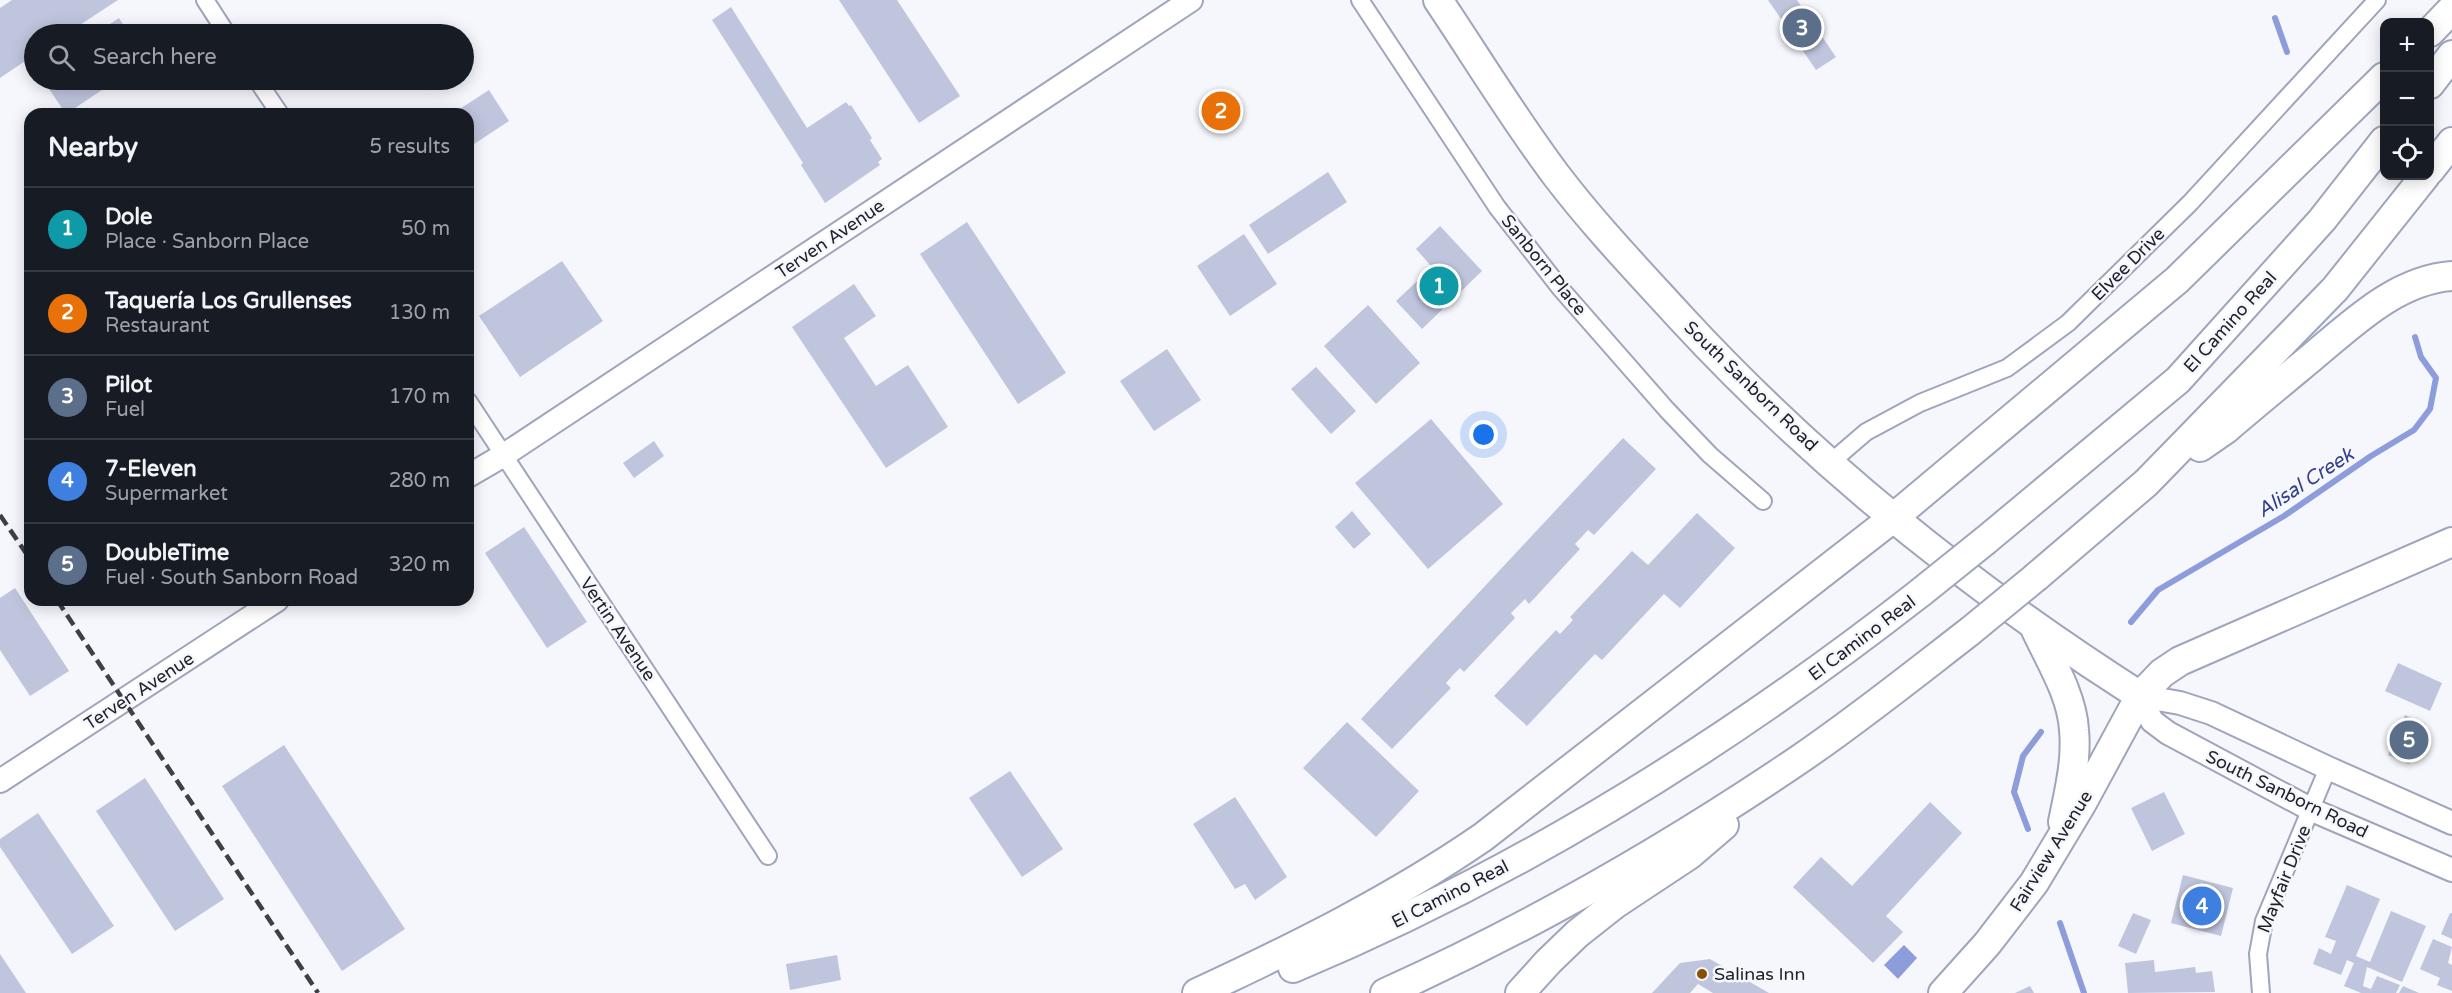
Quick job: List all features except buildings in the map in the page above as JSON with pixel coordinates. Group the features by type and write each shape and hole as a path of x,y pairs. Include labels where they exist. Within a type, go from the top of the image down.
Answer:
{"highway":[{"name":"South Sanborn Road","path":"1438,0 1556,174 1590,216 1694,333 1830,464 1893,518 2034,626 2140,696"},
{"path":"2434,28 2452,9"},
{"path":"2434,79 2452,55"},
{"path":"1197,993 1340,924 1440,867 1483,837 1893,518 2177,280 2380,82"},
{"path":"2434,165 2452,142"},
{"name":"El Camino Real","path":"1233,993 1424,909 1543,847 1656,780 1765,710 1845,652 1986,540 2178,380 2322,220 2380,147"},
{"path":"1385,993 1450,963 1570,900 1686,832 1798,760 1969,632 2146,483 2335,289 2422,180"},
{"path":"2146,483 2226,429 2373,308 2411,286 2452,276"},
{"name":"Fairview Avenue","path":"1942,993 2011,915 2059,844 2140,696 2162,674 2180,661 2452,543"},
{"path":"2034,626 2070,707 2074,729 2072,775 2059,844"},
{"path":"1520,993 1577,934 1615,904 1689,855 1798,760"}],"street":[{"path":"205,0 221,24"},
{"name":"Terven Avenue","path":"474,472 504,455 1191,0"},
{"name":"Sanborn Place","path":"1360,0 1497,207 1561,289 1667,410 1710,455 1763,501"},
{"name":"Elvee Drive","path":"1830,464 1866,432 1920,403 2007,368 2068,323 2190,203 2377,0"},
{"path":"263,90 275,108"},
{"name":"Vertin Avenue","path":"474,410 768,856"},
{"name":"Terven Avenue","path":"0,781 268,606"},
{"name":"South Sanborn Road","path":"2140,696 2180,703 2211,713 2452,823"},
{"name":"South Sanborn Road","path":"2140,696 2152,722 2168,733 2312,810 2452,870"},
{"name":"Mayfair Drive","path":"2261,993 2258,954 2264,921 2328,768"}],"water":[{"path":"1904,945 1917,958 1898,979 1884,965"}],"waterway":[{"name":"Alisal Creek","path":"2275,18 2287,52"},
{"name":"Alisal Creek","path":"2131,622 2158,590 2284,516 2371,456 2414,430 2430,409 2436,378 2421,357 2415,337"},
{"name":"Alisal Creek","path":"2028,829 2014,792 2023,756 2041,732"},
{"name":"Alisal Creek","path":"2060,923 2084,993"}],"railway":[{"path":"0,515 24,550"},
{"path":"61,606 318,993"}],"place":[{"name":"Pilot","path":"1802,28"},
{"name":"Taquería Los Grullenses","path":"1221,111"},
{"name":"Dole","path":"1439,286"},
{"name":"DoubleTime","path":"2409,740"},
{"name":"7-Eleven","path":"2202,906"},
{"name":"Salinas Inn","path":"1702,974"}]}
